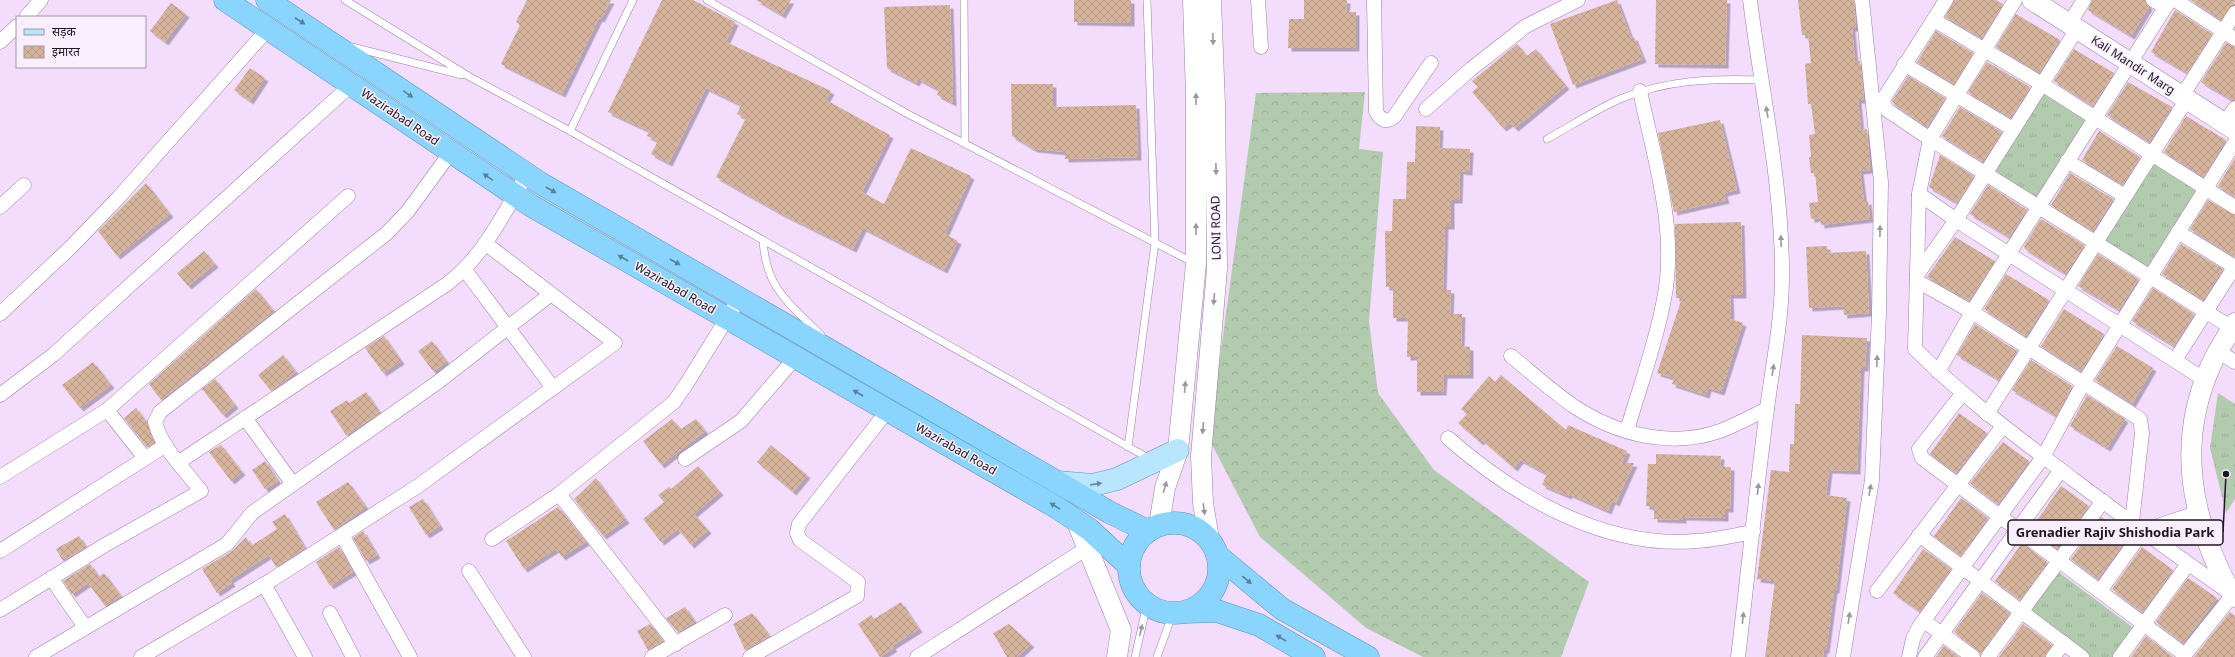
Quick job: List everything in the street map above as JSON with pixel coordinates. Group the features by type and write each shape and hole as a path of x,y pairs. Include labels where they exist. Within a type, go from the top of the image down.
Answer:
{"highway":[{"name":"Wazirabad Road","path":"226,0 266,11 331,42 527,174 739,299 1109,512 1154,528"},
{"name":"Wazirabad Road","path":"266,11 351,85 515,194 1056,507 1089,529 1129,566"},
{"path":"1314,657 1259,625 1217,611 1178,613 1159,611 1147,604 1141,599 1131,584 1129,566 1131,552 1138,540 1154,528 1182,524 1194,528 1282,609 1368,657"},
{"path":"1178,613 1201,605 1213,591 1219,574 1213,547"}],"main road":[{"path":"1057,482 1093,485 1117,479 1178,450"}],"street":[{"path":"27,16 41,0"},
{"name":"LONI ROAD","path":"1154,528 1165,488 1178,450 1196,264 1196,124 1193,0"},
{"name":"LONI ROAD","path":"1211,0 1215,124 1217,269 1201,456 1203,503 1213,547"},
{"path":"1258,0 1261,47"},
{"path":"1374,0 1376,111 1378,116 1383,120 1390,120 1394,117 1430,64"},
{"path":"1426,110 1471,69 1526,26 1578,0"},
{"path":"1738,657 1767,409 1779,337 1782,268 1780,212 1774,153 1750,0"},
{"path":"1843,657 1872,480 1879,313 1881,182 1862,0"},
{"path":"1946,0 1904,64 1884,98 1884,106 1930,139 1986,172 2206,311 2234,325 2218,351 2196,405 2190,454 2193,490 2199,512 2214,557 2234,594"},
{"path":"2015,0 1930,139 1920,194 1915,349 1962,394 1987,414 2188,564 2234,594"},
{"name":"Kali Mandir Marg","path":"2032,0 2184,97 2232,120"},
{"path":"1917,278 1956,220 2042,84 2073,26 2084,0"},
{"path":"1938,372 1972,312 2130,62 2165,2 2229,35"},
{"path":"0,314 72,246 119,197 266,11"},
{"path":"1987,414 2152,154 2184,97 2229,35 2235,12"},
{"path":"1934,20 2042,84 2235,207"},
{"path":"0,42 16,27"},
{"path":"1904,64 2014,129"},
{"path":"0,395 53,355 351,85"},
{"path":"1627,431 1664,299 1668,255 1665,212 1640,91"},
{"path":"1196,124 1215,124"},
{"path":"1909,657 1913,639 1924,621 2043,457 2084,382 2235,142"},
{"path":"0,610 105,545 201,491 166,445 155,422 160,412 387,233 408,211 451,152"},
{"path":"2067,161 2125,196"},
{"path":"179,462 447,284 465,270 485,243 527,174"},
{"path":"0,207 24,185"},
{"path":"1920,194 1956,220 2205,380"},
{"path":"0,477 106,410 348,196"},
{"path":"2175,360 2235,267 2178,232"},
{"path":"141,657 264,584 418,486 615,343 485,243"},
{"path":"465,270 553,388"},
{"path":"1917,278 2084,382 2140,419 2142,433 2132,522"},
{"path":"36,657 221,548 230,540 252,513 438,382 508,329 550,294"},
{"path":"492,539 559,494 674,402 739,299"},
{"path":"2218,351 2235,362"},
{"path":"1511,356 1575,407 1604,422 1627,431 1651,437 1680,440 1698,437 1721,431 1767,409"},
{"path":"684,459 740,421 796,357"},
{"path":"1962,394 1919,449 1922,458 2144,624 2184,656 2234,594"},
{"path":"106,410 145,458"},
{"path":"750,657 857,596 858,582 800,540 797,533 799,524 888,410"},
{"path":"245,418 293,484"},
{"path":"1876,591 2003,426"},
{"path":"1448,438 1473,460 1531,500 1563,515 1623,536 1647,540 1696,541 1753,532"},
{"path":"0,551 166,445"},
{"path":"1926,657 2061,470"},
{"path":"559,494 676,644"},
{"path":"1988,657 2103,501"},
{"path":"2100,591 2143,531 2199,512"},
{"path":"1076,520 1121,630 1117,657"},
{"path":"342,535 410,657"},
{"path":"1919,535 2082,657"},
{"path":"918,657 1087,548"},
{"path":"2120,657 2188,564"},
{"path":"469,571 524,657"},
{"path":"51,578 85,627"},
{"path":"264,584 306,657"},
{"path":"330,613 353,657"},
{"path":"652,657 725,615"},
{"path":"1924,621 1973,657"},
{"path":"2054,657 2064,643"}],"lane":[{"path":"345,0 470,77 570,131 764,240 1155,462"},
{"path":"570,131 633,0"},
{"path":"707,0 965,144 1196,264"},
{"path":"964,0 965,144"},
{"path":"1128,447 1155,243 1147,0"},
{"path":"331,42 470,77"},
{"path":"1547,139 1619,100 1640,91 1691,81 1722,78 1762,80"},
{"path":"764,240 767,270 777,290 845,360"},
{"path":"1135,657 1147,604"},
{"path":"1157,657 1178,613"}],"green space":[{"path":"2044,91 2088,118 2038,199 1994,171"},
{"path":"1365,92 1359,149 1383,152 1369,321 1378,393 1434,470 1589,582 1561,657 1423,657 1366,628 1260,537 1209,439 1256,93"},
{"path":"2155,160 2200,188 2149,270 2104,241"},
{"path":"2218,393 2235,404 2235,499 2226,513 2210,448"},
{"path":"2057,571 2135,629 2114,657 2089,657 2028,611"}],"building":[{"path":"527,0 611,0 601,19 599,18 562,94 501,64 520,25 516,22"},
{"path":"662,0 693,0 735,22 726,42 831,91 826,100 890,135 862,192 884,204 911,148 971,176 945,234 958,241 944,270 863,228 853,249 780,213 716,177 746,118 737,114 741,105 706,88 669,163 651,154 658,141 647,136 649,131 608,112"},
{"path":"756,0 791,0 782,15"},
{"path":"1074,0 1131,0 1131,23 1074,22"},
{"path":"1304,0 1347,0 1346,12 1356,12 1356,48 1288,48 1289,19 1304,19"},
{"path":"1617,0 1631,38 1634,37 1643,59 1573,85 1550,24"},
{"path":"1656,0 1727,0 1725,65 1655,64"},
{"path":"1798,0 1854,0 1856,28 1852,28 1855,61 1860,61 1864,100 1858,100 1861,130 1867,129 1870,170 1860,171 1864,202 1868,201 1870,219 1821,225 1820,218 1811,219 1809,203 1818,202 1815,173 1811,173 1809,157 1811,157 1809,135 1815,134 1811,104 1808,104 1805,64 1811,63 1808,35 1802,35"},
{"path":"1954,0 1996,0 2003,4 1982,38 1945,17"},
{"path":"2092,0 2145,0 2149,7 2131,36 2088,10"},
{"path":"2191,0 2235,0 2235,1 2221,20"},
{"path":"171,3 186,14 165,42 150,31"},
{"path":"950,5 953,103 937,95 939,90 918,79 916,83 887,68 884,7"},
{"path":"2175,10 2212,34 2187,73 2151,52"},
{"path":"2016,14 2060,40 2039,73 1996,47"},
{"path":"1936,31 1973,53 1954,84 1917,62"},
{"path":"2226,43 2235,47 2235,100 2232,100 2201,82"},
{"path":"1517,44 1527,56 1536,49 1566,86 1515,128 1510,123 1503,128 1472,92 1478,87 1472,81"},
{"path":"2074,49 2114,73 2093,106 2054,81"},
{"path":"1987,62 2030,87 2011,118 1968,92"},
{"path":"250,68 265,78 250,101 234,90"},
{"path":"1908,76 1945,98 1927,127 1894,104 1892,101"},
{"path":"2128,82 2172,107 2149,142 2107,115"},
{"path":"1011,84 1053,84 1053,107 1136,105 1138,157 1065,159 1065,152 1034,149 1012,136"},
{"path":"1960,107 2002,132 1983,162 1942,136"},
{"path":"2186,116 2226,140 2203,177 2164,152"},
{"path":"1720,120 1737,190 1724,193 1726,200 1674,212 1658,133"},
{"path":"1416,126 1440,127 1439,148 1470,149 1469,172 1460,171 1459,200 1451,200 1451,226 1445,226 1443,290 1451,290 1450,314 1462,314 1461,346 1470,347 1470,375 1444,375 1443,392 1417,392 1417,357 1407,357 1408,318 1393,318 1393,287 1386,287 1385,231 1392,231 1393,199 1406,199 1407,162 1415,162"},
{"path":"2099,131 2140,157 2123,185 2082,160"},
{"path":"1940,155 1974,176 1957,203 1929,187"},
{"path":"2235,158 2235,197 2218,186"},
{"path":"2070,173 2113,199 2093,231 2051,205"},
{"path":"146,183 170,214 117,256 98,231"},
{"path":"1988,185 2027,210 2009,237 1970,214"},
{"path":"2208,200 2235,215 2235,257 2190,229"},
{"path":"2041,219 2084,245 2066,274 2025,249 2024,246"},
{"path":"1741,222 1743,295 1730,295 1731,319 1743,323 1721,392 1708,388 1706,395 1672,384 1674,378 1657,373 1682,298 1676,298 1675,224"},
{"path":"1955,237 1995,261 1969,301 1927,277"},
{"path":"2181,244 2223,269 2203,300 2162,274"},
{"path":"1827,246 1827,253 1866,251 1869,313 1844,315 1843,306 1809,308 1806,247"},
{"path":"204,251 215,264 188,286 177,273"},
{"path":"2098,254 2138,279 2119,310 2078,286"},
{"path":"2006,274 2049,300 2026,336 1984,309"},
{"path":"2153,288 2194,314 2174,346 2132,321"},
{"path":"256,289 274,311 161,400 149,384"},
{"path":"2064,309 2104,334 2081,371 2041,346"},
{"path":"1975,324 2017,351 1999,380 1957,355"},
{"path":"1802,335 1867,338 1865,368 1861,368 1857,471 1829,470 1826,495 1847,498 1836,590 1834,590 1826,650 1824,650 1823,657 1765,657 1775,581 1757,579 1771,470 1789,472 1790,444 1794,444 1795,404 1800,404"},
{"path":"384,336 401,361 383,373 365,348"},
{"path":"432,341 447,362 433,371 418,351"},
{"path":"2117,346 2153,368 2132,404 2095,380"},
{"path":"283,355 296,372 271,391 258,375"},
{"path":"2031,360 2072,386 2056,416 2012,390"},
{"path":"93,362 111,385 80,408 62,385"},
{"path":"1501,375 1566,430 1568,425 1627,451 1622,463 1634,463 1616,503 1612,501 1608,511 1569,494 1568,496 1542,485 1547,474 1520,460 1514,468 1482,440 1480,442 1458,423 1467,414 1461,409 1489,376 1495,382"},
{"path":"215,379 235,405 223,415 202,389"},
{"path":"366,392 380,413 346,435 330,411 347,400 349,403"},
{"path":"2087,395 2125,419 2107,448 2070,426"},
{"path":"136,408 147,422 154,443 147,447 124,418"},
{"path":"1959,413 1987,433 1956,473 1930,454"},
{"path":"672,419 681,429 696,419 705,431 661,465 643,441"},
{"path":"2003,442 2029,461 1998,504 1970,483"},
{"path":"221,445 242,472 231,481 209,452"},
{"path":"771,445 807,475 793,492 757,462"},
{"path":"1656,454 1721,456 1720,467 1731,467 1730,509 1725,509 1725,518 1683,517 1683,520 1654,519 1654,507 1646,506 1648,464 1656,464"},
{"path":"265,461 278,481 265,489 252,470"},
{"path":"698,466 720,492 694,514 708,530 691,545 678,529 661,542 643,519 664,502 658,495 669,487 671,489"},
{"path":"596,478 626,520 603,536 574,499"},
{"path":"348,482 366,507 334,530 316,502"},
{"path":"2061,486 2089,506 2057,549 2031,529"},
{"path":"1961,498 1988,518 1961,556 1934,536"},
{"path":"423,499 440,526 426,535 409,507"},
{"path":"558,507 586,542 562,557 556,549 524,569 506,541"},
{"path":"285,514 305,548 276,567 269,555 230,580 232,583 217,593 202,569 232,551 246,537 251,546 277,529 272,522"},
{"path":"2101,517 2128,537 2098,579 2071,559"},
{"path":"363,531 377,555 366,561 353,538"},
{"path":"79,536 86,547 63,561 56,549"},
{"path":"2022,543 2047,562 2020,600 1995,581"},
{"path":"339,547 353,572 330,586 316,562"},
{"path":"2142,547 2173,570 2142,612 2112,589"},
{"path":"1923,549 1951,569 1920,612 1893,593"},
{"path":"90,564 99,577 104,573 121,596 105,606 88,583 72,594 63,581"},
{"path":"2188,578 2217,598 2183,643 2156,622"},
{"path":"1982,593 2010,613 1981,653 1954,632"},
{"path":"901,602 919,629 892,646 894,648 880,657 858,624 871,615 874,619"},
{"path":"685,607 695,622 678,632 666,618"},
{"path":"2230,612 2235,616 2235,657 2194,657"},
{"path":"752,613 770,636 745,650 733,624"},
{"path":"650,624 663,641 648,650 637,631"},
{"path":"1009,624 1031,644 1017,657 1007,657 993,633"},
{"path":"2023,624 2052,645 2045,657 1999,657"},
{"path":"2146,636 2173,657 2131,657"},
{"path":"1944,646 1959,657 1936,657"}],"place":[{"name":"Grenadier Rajiv Shishodia Park","path":"2226,474"}]}
